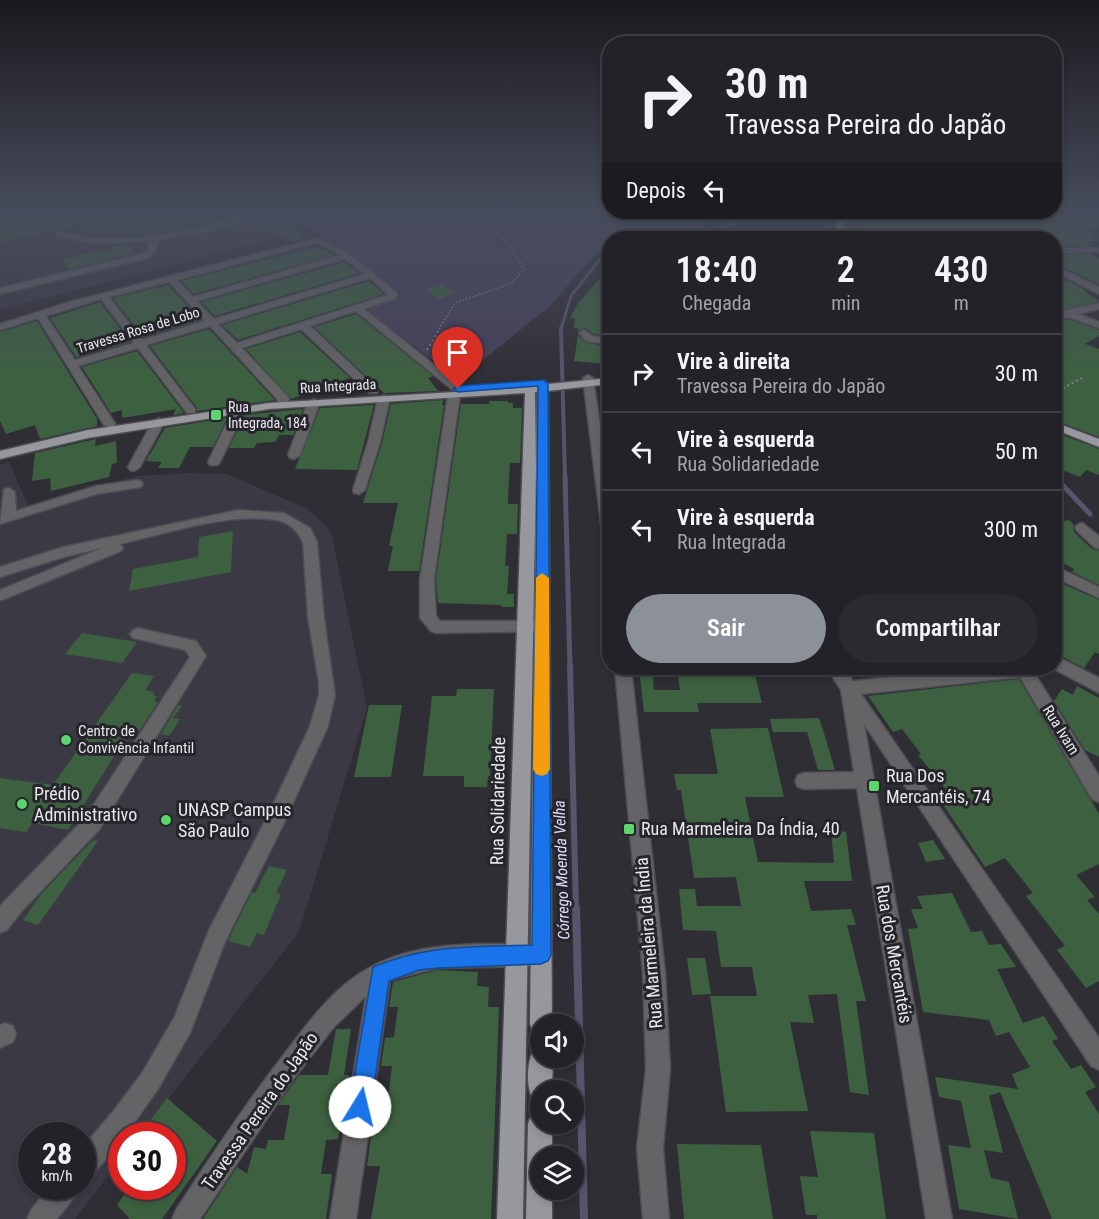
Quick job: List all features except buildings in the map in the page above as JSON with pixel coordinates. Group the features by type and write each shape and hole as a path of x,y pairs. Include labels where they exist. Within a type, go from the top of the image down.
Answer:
{"main road":[{"name":"Rua Integrada","path":"584,381 602,377"},
{"name":"Rua Integrada","path":"0,455 77,436 283,401 314,402 384,398 602,381"},
{"name":"Rua Solidariedade","path":"510,1219 517,955 534,627 542,385"},
{"name":"Rua Integrada","path":"0,449 110,425 191,411 373,391 456,392"},
{"path":"1062,427 1099,443"},
{"name":"Rua Solidariedade","path":"534,627 541,1014"},
{"path":"539,1219 540,1134"}],"street":[{"path":"0,291 88,270"},
{"path":"0,327 209,270"},
{"path":"191,300 297,270"},
{"path":"235,347 393,295 364,270"},
{"path":"1062,271 1099,291"},
{"name":"Travessa Rosa de Lobo","path":"73,364 370,275"},
{"path":"172,280 283,401"},
{"path":"104,297 191,411"},
{"path":"1062,314 1099,306"},
{"path":"358,308 421,359 456,392 427,579 428,618 436,627 534,627"},
{"path":"1065,313 1099,325"},
{"path":"41,315 110,425"},
{"path":"303,326 373,391"},
{"path":"585,333 590,339 602,340"},
{"path":"584,381 602,489"},
{"path":"359,490 374,442 384,398"},
{"path":"294,455 314,402"},
{"path":"214,462 239,410"},
{"path":"134,467 159,421"},
{"path":"9,492 4,518 96,490 136,484"},
{"path":"0,572 63,552 225,517 256,514 284,517 303,528 310,542 316,618 327,695 312,744 216,938 182,1025 150,1081 124,1118 96,1151"},
{"path":"1082,528 1099,544"},
{"path":"2,595 158,532"},
{"path":"1062,578 1099,593"},
{"path":"0,923 14,905 92,824 198,656 190,645 138,634"},
{"path":"1062,665 1099,686"},
{"name":"Rua Marmeleira da Índia","path":"624,675 654,973 658,1070 650,1148 656,1219"},
{"path":"839,675 1099,1058"},
{"path":"849,688 968,675"},
{"name":"Rua Ivam","path":"1027,675 1099,793"},
{"name":"Rua dos Mercantéis","path":"849,688 939,1219"},
{"path":"804,781 865,780"},
{"name":"Travessa Pereira do Japão","path":"185,1219 277,1082 316,1031 354,992 380,974 429,959 541,955"},
{"path":"343,1219 380,974"},
{"path":"40,1219 56,1200"}],"path":[{"path":"421,359 455,303 512,283 523,270"},
{"path":"1062,389 1082,378"}],"shaded area":[{"path":"0,270 155,270 0,310"},
{"path":"368,270 582,270 549,307 459,379 366,311 402,294"},
{"name":"UNASP Campus São Paulo","path":"9,462 28,505 137,476 187,473 227,474 308,509 331,531 367,708 299,932 150,1122 108,1122 108,1176 96,1192 96,1122 18,1122 18,1200 90,1200 75,1219 0,1219 0,465"}],"waterway":[{"name":"Córrego Moenda Velha","path":"561,329 571,296 592,270"},
{"name":"Córrego Moenda Velha","path":"561,329 565,477"},
{"name":"Córrego Moenda Velha","path":"565,476 570,667"},
{"path":"1062,484 1090,514"},
{"name":"Córrego Moenda Velha","path":"570,665 576,909"},
{"name":"Córrego Moenda Velha","path":"576,908 584,1219"}],"slow traffic":[{"path":"542,578 542,769"}],"place":[{"name":"Rua Integrada, 184","path":"216,415"},
{"name":"Centro de Convivência Infantil","path":"66,740"},
{"name":"Rua Dos Mercantéis, 74","path":"874,786"},
{"name":"Prédio Administrativo","path":"22,804"},
{"name":"UNASP Campus São Paulo","path":"166,820"},
{"name":"Rua Marmeleira Da Índia, 40","path":"629,829"}],"route":[{"path":"360,1107 380,974 419,960 541,955 543,383 458,389"}]}
